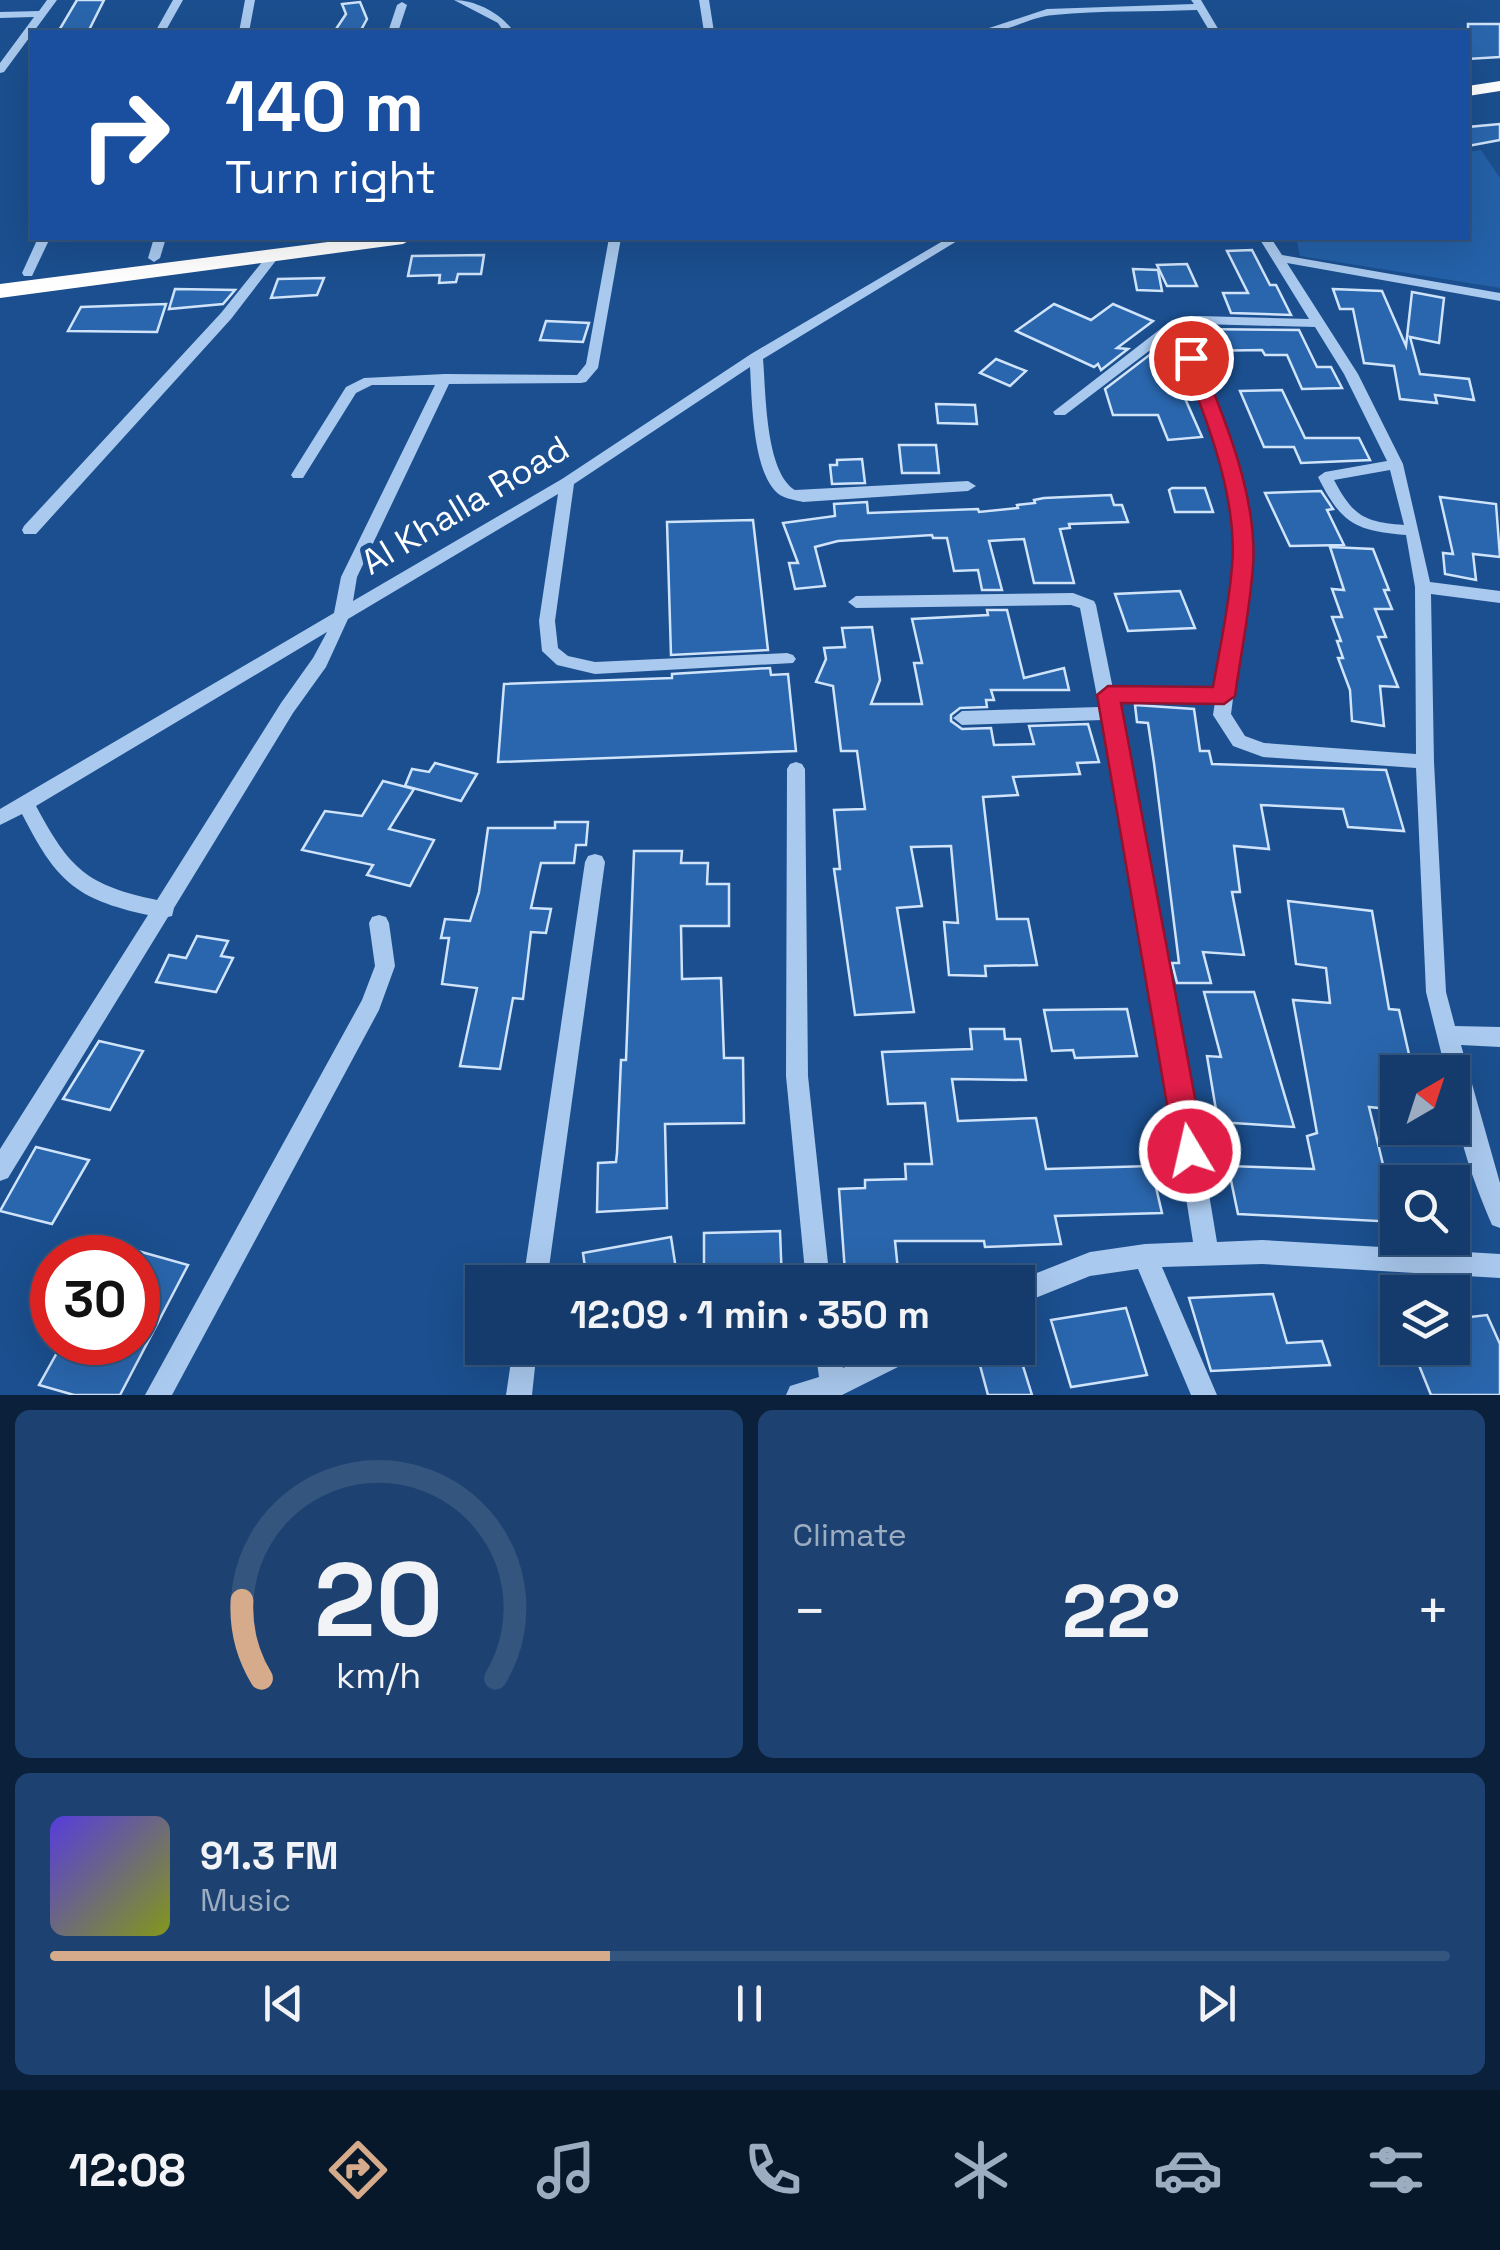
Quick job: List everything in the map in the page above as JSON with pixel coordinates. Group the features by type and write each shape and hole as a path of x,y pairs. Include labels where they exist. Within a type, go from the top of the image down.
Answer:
{"highway":[{"path":"1470,91 1500,86"},
{"path":"1470,106 1500,102"},
{"path":"0,276 157,248 280,240"},
{"path":"0,291 387,240"}],"street":[{"path":"0,70 52,0"},
{"path":"161,30 178,0"},
{"path":"244,30 250,0"},
{"path":"459,0 502,21 508,30"},
{"path":"704,0 710,30"},
{"path":"991,30 1047,12 1198,4 1214,30"},
{"path":"394,30 402,5"},
{"path":"0,15 42,14"},
{"path":"28,272 43,240"},
{"path":"298,475 357,384 385,378 573,382 587,375 593,365 615,240"},
{"name":"Al Khalla Road","path":"0,818 566,482 756,356 953,240"},
{"path":"1266,240 1351,374 1396,464 1413,531 1422,587 1424,762 1436,992 1500,1217"},
{"path":"30,530 226,316 275,254"},
{"path":"1279,258 1500,297"},
{"path":"1060,412 1176,323 1320,322"},
{"path":"1176,323 1220,429 1233,476 1243,562 1224,721 1231,733 1263,750 1424,762"},
{"path":"756,356 766,447 781,488 787,494 804,497 968,486"},
{"path":"0,1170 287,708 333,642 345,610 349,578 445,378"},
{"path":"1396,464 1326,478 1344,514 1356,521 1413,531"},
{"path":"566,482 546,621 550,652 564,661 594,668 786,659"},
{"path":"1422,587 1500,597"},
{"path":"856,602 1084,600 1088,605 1168,1014 1207,1253"},
{"path":"962,718 1224,696"},
{"path":"796,769 798,1076 816,1265"},
{"path":"25,804 56,861 77,880 106,898 165,910"},
{"path":"537,1265 595,862"},
{"path":"158,1395 372,1003 385,966 379,923"},
{"path":"1447,1035 1500,1037"},
{"path":"1035,1287 1090,1264 1207,1253 1262,1252 1500,1266"},
{"path":"1145,1256 1204,1395"},
{"path":"519,1395 523,1365"},
{"path":"830,1365 833,1386"},
{"path":"799,1395 833,1386 876,1365"}],"shaded area":[{"path":"1481,150 1500,178 1500,288 1300,256 1296,240 1470,240 1470,152"}],"building":[{"path":"77,0 104,0 89,30 59,30"},
{"path":"360,2 367,19 361,30 336,29 346,14 342,4"},
{"path":"1468,24 1500,24 1500,57 1470,59"},
{"path":"1500,124 1500,140 1470,146 1470,127"},
{"path":"1252,250 1291,315 1231,313 1223,293 1248,293 1227,251"},
{"path":"484,255 481,274 458,274 456,282 439,283 440,275 408,276 412,256"},
{"path":"1187,264 1197,286 1167,286 1157,265"},
{"path":"1133,269 1158,270 1162,291 1137,290"},
{"path":"324,278 317,295 271,298 278,279"},
{"path":"175,289 235,290 223,304 169,309"},
{"path":"1333,289 1382,291 1406,346 1412,292 1444,298 1439,343 1410,337 1420,374 1469,379 1474,400 1435,395 1437,403 1400,399 1394,366 1364,363 1353,309 1340,309"},
{"path":"166,304 157,332 68,331 81,307"},
{"path":"1054,304 1091,320 1113,304 1153,321 1117,348 1128,349 1101,370 1098,364 1094,367 1016,331"},
{"path":"546,321 589,323 583,342 540,340"},
{"path":"1191,329 1299,330 1317,367 1331,367 1342,388 1302,389 1287,355 1265,355 1262,350 1200,351"},
{"path":"1156,350 1164,351 1202,437 1168,440 1158,415 1113,415 1105,389"},
{"path":"996,359 1026,371 1010,386 980,373"},
{"path":"1282,390 1305,438 1359,438 1370,460 1301,463 1294,447 1264,447 1240,391"},
{"path":"936,404 975,405 977,424 938,423"},
{"path":"899,445 936,445 939,473 902,473"},
{"path":"862,459 865,483 832,484 830,465 837,465 837,460"},
{"path":"1205,488 1213,512 1175,512 1169,490"},
{"path":"1321,491 1333,509 1327,510 1344,545 1290,546 1265,493"},
{"path":"1111,495 1114,505 1122,505 1128,522 1069,524 1070,528 1060,529 1074,583 1034,583 1024,539 989,541 1002,590 982,590 978,570 954,571 947,538 932,535 838,541 815,547 825,586 795,589 789,563 798,563 783,523 835,516 834,504 867,502 868,513 978,509 979,512 1018,508 1017,505 1044,498"},
{"path":"1440,497 1496,504 1500,557 1473,554 1476,580 1445,574 1443,553 1453,554"},
{"path":"753,520 768,650 671,655 667,522"},
{"path":"1330,547 1373,549 1389,590 1384,590 1392,609 1375,609 1386,637 1378,637 1398,687 1380,686 1384,726 1352,721 1350,690 1338,658 1343,658 1337,641 1341,641 1332,617 1342,617 1332,589 1344,590"},
{"path":"1180,591 1195,628 1128,631 1115,594"},
{"path":"987,610 1007,610 1024,678 1064,668 1069,690 991,690 994,700 986,700 987,707 960,708 951,715 951,721 962,729 991,728 994,745 1034,744 1029,726 1088,724 1099,762 1077,763 1080,774 1013,777 1018,795 983,797 997,919 1028,919 1037,965 985,966 986,976 949,975 944,922 958,923 951,846 911,847 922,906 897,908 914,1012 855,1015 834,869 840,869 834,810 865,809 857,751 841,751 833,686 816,682 826,659 824,648 845,647 842,628 872,627 880,680 871,704 922,704 914,663 922,663 912,619 988,615"},
{"path":"770,668 771,675 788,674 796,751 498,762 504,684 672,678 672,674"},
{"path":"1135,705 1194,709 1200,751 1209,751 1212,764 1386,770 1404,831 1348,827 1343,809 1261,805 1269,849 1234,846 1240,892 1232,892 1244,955 1203,952 1211,983 1177,983 1172,963 1179,963 1148,723 1137,722"},
{"path":"435,763 477,774 461,801 405,786 412,769 429,772"},
{"path":"383,781 414,789 389,829 434,840 410,886 367,875 373,865 302,850 325,811 362,816"},
{"path":"555,822 588,822 586,845 576,845 574,863 541,863 531,908 551,909 546,933 531,932 523,999 513,998 500,1069 460,1066 477,988 442,984 449,938 441,938 445,919 470,921 479,892 488,828 555,828"},
{"path":"634,851 682,851 681,863 708,863 707,884 729,884 729,926 681,926 682,979 721,978 724,1058 743,1058 744,1123 665,1124 667,1208 597,1212 598,1163 616,1162 617,1153 621,1060 626,1060"},
{"path":"1288,901 1372,911 1389,1009 1399,1010 1409,1055 1380,1055 1380,1108 1369,1107 1383,1165 1380,1165 1380,1221 1238,1214 1228,1166 1314,1169 1307,1136 1317,1133 1293,1000 1330,1003 1326,968 1296,964"},
{"path":"197,936 228,941 221,956 233,958 216,992 156,982 169,955 186,958"},
{"path":"1204,992 1254,992 1294,1127 1218,1122 1207,1056 1221,1057"},
{"path":"1127,1009 1137,1056 1075,1058 1073,1050 1052,1051 1044,1010"},
{"path":"970,1029 1004,1029 1005,1039 1020,1039 1026,1080 952,1079 958,1121 1036,1118 1046,1169 1151,1166 1162,1213 1055,1216 1061,1244 985,1247 984,1241 895,1241 897,1265 844,1265 839,1189 865,1188 865,1180 906,1179 905,1164 932,1164 925,1103 888,1104 882,1052 972,1049"},
{"path":"99,1041 143,1051 110,1110 63,1099"},
{"path":"36,1147 89,1160 52,1224 0,1211"},
{"path":"780,1231 781,1265 704,1265 704,1233"},
{"path":"671,1237 675,1265 585,1265 583,1253"},
{"path":"160,1257 188,1265 160,1319"},
{"path":"1273,1294 1287,1343 1322,1341 1330,1365 1211,1371 1189,1298"},
{"path":"1126,1308 1147,1375 1071,1387 1051,1320"},
{"path":"1487,1315 1500,1344 1500,1395 1431,1395 1419,1365 1470,1365 1470,1317"},
{"path":"50,1365 136,1365 120,1395 74,1395 39,1385"},
{"path":"980,1365 1023,1365 1032,1395 988,1395"}],"route":[{"path":"1190,1151 1108,695 1224,696 1243,562 1233,476 1220,429 1191,358"}]}
